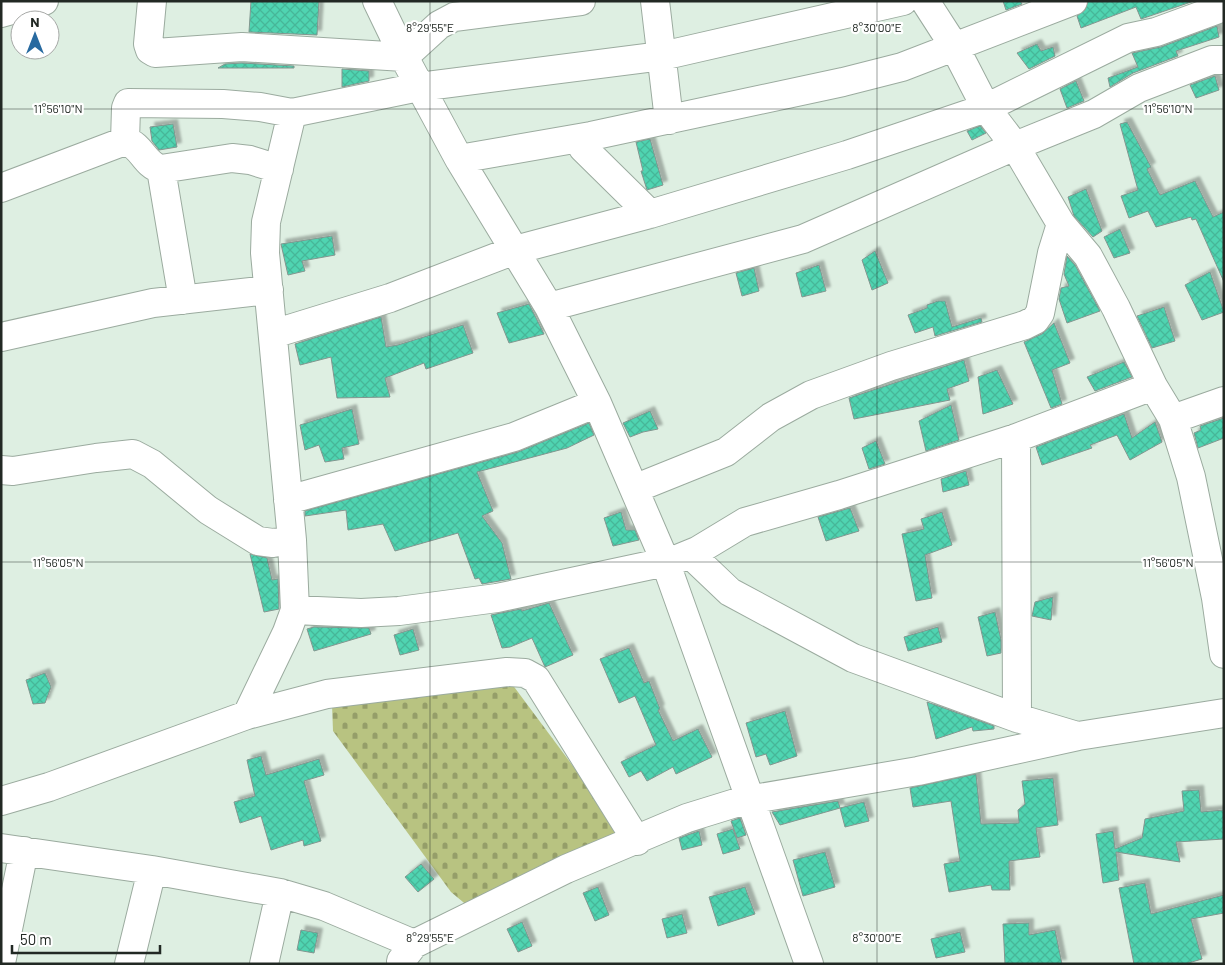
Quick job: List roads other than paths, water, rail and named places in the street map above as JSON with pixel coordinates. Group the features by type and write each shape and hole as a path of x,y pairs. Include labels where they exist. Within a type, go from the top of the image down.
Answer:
{"street":[{"path":"1,13 44,1"},
{"path":"152,1 148,44 150,50 155,53 242,48 404,57 439,25 454,17 581,1"},
{"path":"377,1 419,87 459,159 549,307 596,403 634,489 677,558 752,800 809,964"},
{"path":"655,1 669,120"},
{"path":"125,141 126,108 128,103 223,104 260,107 292,113 419,87 662,56 903,1"},
{"path":"925,1 954,46 986,108 1015,146 1061,224 1088,256 1116,308 1153,386 1173,419 1192,477 1216,598 1224,654"},
{"path":"459,159 669,120 843,82 902,67 1073,1"},
{"path":"273,334 390,298 515,250 650,214 847,155 986,108 1128,38 1156,32 1224,7"},
{"path":"549,307 803,239 1015,146 1094,114 1139,88 1212,60 1224,60"},
{"path":"247,715 287,632 295,610 292,540 265,253 266,222 292,113"},
{"path":"591,136 583,148 650,214"},
{"path":"1,188 125,141 133,143 152,166 161,169 232,158 250,160 279,169"},
{"path":"161,169 183,300"},
{"path":"634,489 726,452 771,417 811,395 891,366 987,338 1035,320 1040,313 1052,253 1061,224"},
{"path":"1,337 153,303 268,290"},
{"path":"295,610 361,613 399,611 497,598 677,558 745,522 839,495 1016,438 1153,386"},
{"path":"1173,419 1224,401"},
{"path":"288,500 514,437 596,403"},
{"path":"1016,438 1017,718"},
{"path":"1,470 13,471 133,454 152,464 208,510 258,541 273,543 292,540"},
{"path":"677,558 730,592 853,658 1017,718 1078,736"},
{"path":"1,801 49,787 247,715 327,694 507,672 525,674 536,679 637,841"},
{"path":"1,963 13,849 152,870 280,893 324,906 408,954 566,869 637,841 687,818 752,800 918,771 1078,736 1224,713"},
{"path":"129,964 152,870"},
{"path":"264,964 280,893"}]}
